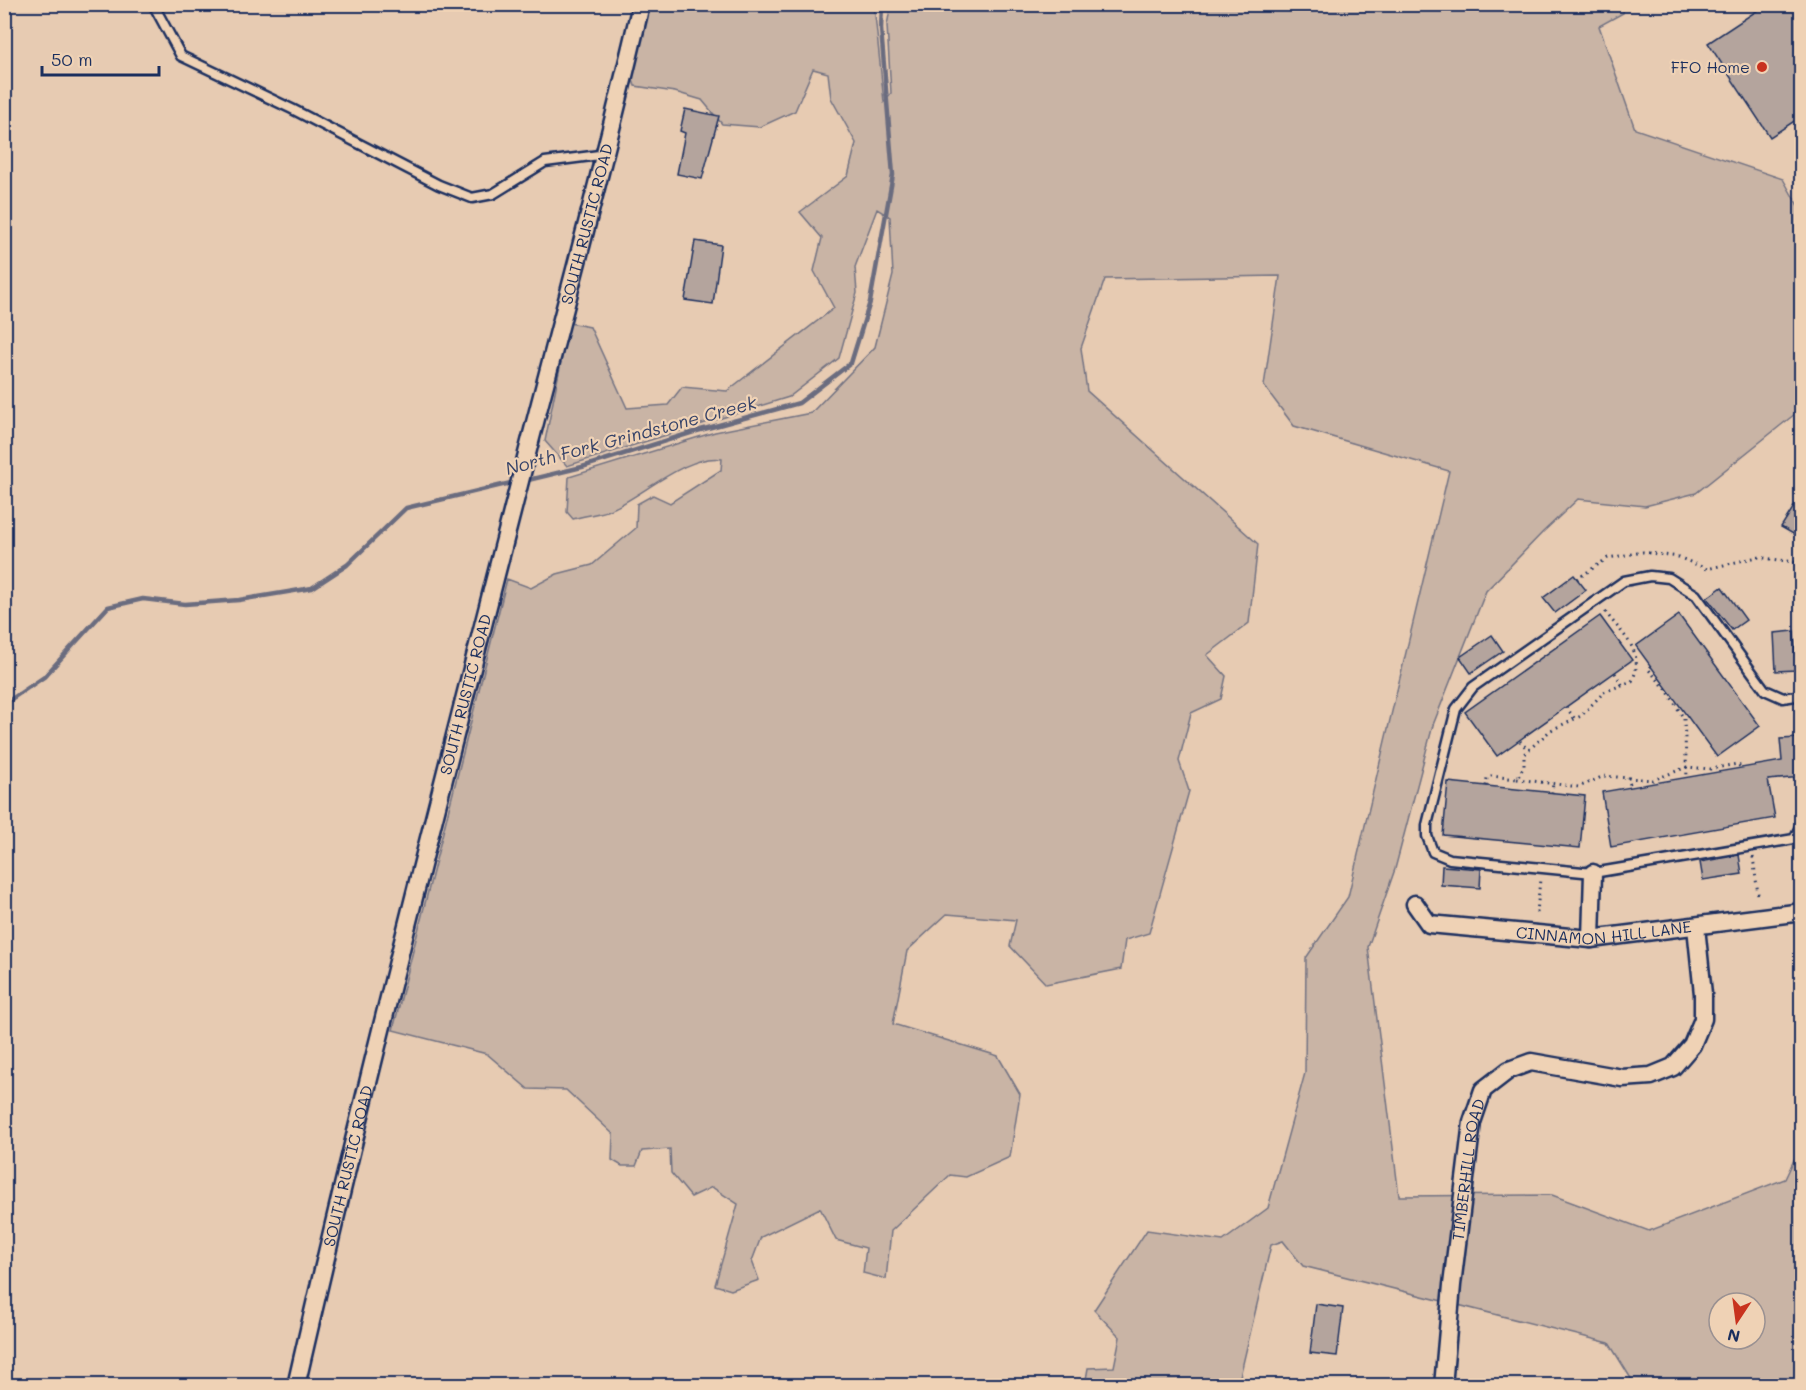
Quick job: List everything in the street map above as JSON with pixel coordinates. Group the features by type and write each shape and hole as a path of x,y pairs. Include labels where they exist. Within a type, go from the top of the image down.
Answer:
{"street":[{"name":"SOUTH RUSTIC ROAD","path":"296,1386 359,1121 523,470 607,154 641,4"},
{"path":"1591,939 1593,873"},
{"name":"CINNAMON HILL LANE","path":"1415,904 1429,924 1591,939 1802,912"},
{"name":"TIMBERHILL ROAD","path":"1443,1386 1452,1285 1472,1122 1483,1090 1509,1070 1531,1062 1622,1077 1650,1076 1673,1067 1692,1045 1702,1019 1703,994 1696,927"}],"lane":[{"path":"153,4 181,56 292,109 439,185 472,198 493,194 545,162 607,154"},
{"path":"1802,695 1783,698 1765,690 1696,595 1669,578 1650,576 1624,581 1597,597 1473,687 1463,697 1456,709 1426,825 1433,852 1450,860 1593,873 1751,847 1798,842 1802,823"}],"path":[{"path":"1577,579 1608,558 1644,552 1677,557 1707,569 1757,557 1802,562"},
{"path":"1517,778 1528,750 1551,730 1575,720 1604,692 1632,681 1635,674 1636,656 1625,633 1609,616 1597,597"},
{"path":"1651,666 1648,669 1667,690 1684,719 1687,731 1684,767 1687,777"},
{"path":"1615,673 1623,686"},
{"path":"1566,707 1575,720"},
{"path":"1520,741 1528,750"},
{"path":"1486,786 1487,778 1491,776 1579,787 1604,776 1653,780 1684,767 1710,769 1737,764 1742,768"},
{"path":"1628,777 1631,788"},
{"path":"1552,793 1553,782"},
{"path":"1751,847 1758,894"},
{"path":"1537,913 1541,868"}],"shaded area":[{"path":"648,5 874,5 884,102 891,93 887,25 891,5 1624,5 1623,13 1599,26 1635,129 1783,179 1801,211 1800,410 1696,493 1645,506 1578,499 1486,591 1433,725 1395,869 1368,947 1399,1196 1552,1195 1649,1231 1785,1179 1801,1145 1801,1385 1635,1385 1609,1343 1303,1266 1283,1241 1271,1245 1238,1385 1085,1385 1088,1368 1114,1367 1120,1337 1094,1310 1147,1230 1223,1241 1268,1208 1305,1073 1306,958 1348,897 1449,471 1294,426 1264,386 1280,276 1105,279 1081,348 1087,391 1258,544 1249,623 1207,655 1226,676 1221,699 1191,713 1179,761 1189,791 1149,933 1125,940 1121,969 1046,984 1010,946 1016,920 947,914 907,951 893,1024 998,1056 1020,1094 1010,1157 966,1177 950,1175 891,1231 886,1279 863,1273 866,1248 836,1240 820,1208 761,1237 752,1261 759,1280 731,1290 715,1285 738,1204 712,1187 691,1197 671,1173 670,1149 642,1151 636,1166 622,1166 612,1160 613,1134 566,1090 528,1089 487,1054 393,1030 507,579 531,588 557,574 592,565 636,528 637,504 653,495 670,503 721,470 722,459 695,462 666,476 614,508 573,519 567,512 569,477 715,432 811,413 875,347 893,275 890,217 877,209 855,267 857,293 839,358 789,397 567,466 545,441 569,323 590,327 627,408 668,405 682,387 727,391 834,308 814,271 822,238 800,212 848,176 856,143 831,98 828,73 813,69 795,111 760,127 722,124 702,100 675,92 635,86 632,77"}],"building":[{"name":"FFO Home","path":"1767,4 1802,4 1802,116 1770,137 1708,43"},
{"path":"685,109 719,116 702,179 677,174 685,133 680,131"},
{"path":"695,241 721,245 713,304 685,300"},
{"path":"1802,494 1802,539 1781,527"},
{"path":"1574,575 1586,590 1555,613 1543,598"},
{"path":"1722,587 1746,620 1732,630 1707,598"},
{"path":"1679,615 1760,726 1717,757 1636,646"},
{"path":"1600,616 1632,660 1497,756 1465,712"},
{"path":"1794,631 1796,670 1776,671 1774,633"},
{"path":"1492,635 1503,651 1471,673 1460,657"},
{"path":"1800,738 1802,777 1768,780 1775,818 1611,847 1602,792 1782,761 1780,739"},
{"path":"1448,782 1585,796 1580,848 1443,835"},
{"path":"1739,855 1742,874 1703,880 1700,862"},
{"path":"1442,866 1481,869 1480,888 1441,885"},
{"path":"1316,1304 1343,1308 1337,1356 1310,1353"}],"waterway":[{"name":"North Fork Grindstone Creek","path":"524,481 582,467 697,431 799,403 851,363 870,302 893,175 881,29 882,4"},
{"name":"North Fork Grindstone Creek","path":"4,704 44,677 108,607 143,599 185,604 239,600 312,588 347,565 406,508 515,482"}],"place":[{"name":"FFO Home","path":"1762,67"}]}
